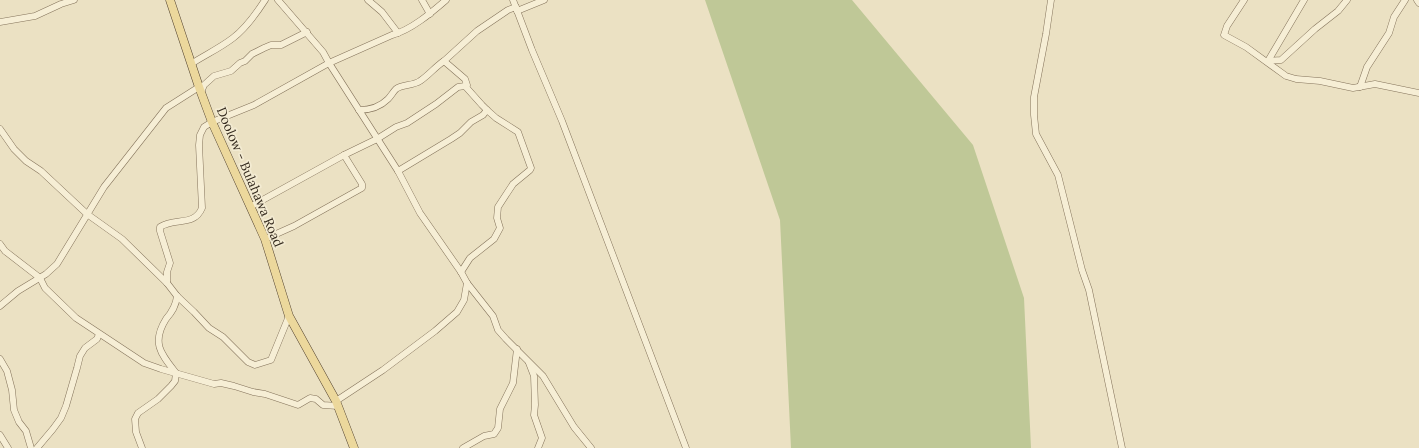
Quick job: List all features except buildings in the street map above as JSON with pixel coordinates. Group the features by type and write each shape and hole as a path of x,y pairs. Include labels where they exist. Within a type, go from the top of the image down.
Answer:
{"main road":[{"name":"Doolow - Bulahawa Road","path":"170,0 212,122 265,239 290,316 337,404 354,448"}],"street":[{"path":"0,22 35,16 61,4 74,0"},
{"path":"191,64 237,34 257,13 265,0"},
{"path":"278,0 323,52 398,171 420,213 466,283 493,316 498,330 543,376 574,427 591,448"},
{"path":"368,0 382,12 398,33"},
{"path":"422,0 430,14"},
{"path":"167,283 167,272 170,263 160,227 166,224 188,221 196,218 200,213 202,208 199,160 200,135 204,127 212,122 254,105 329,63 398,33 430,14 446,0"},
{"path":"513,0 562,121 686,448"},
{"path":"359,110 369,110 382,104 396,89 419,82 477,31 508,10 517,9 544,0"},
{"path":"1051,0 1034,97 1036,134 1058,175 1082,270 1089,290 1122,448"},
{"path":"1244,0 1227,26 1224,35 1246,47 1268,61 1281,72 1296,80 1320,82 1353,88 1375,84 1419,93"},
{"path":"1268,61 1304,0"},
{"path":"1268,61 1281,60 1315,29 1338,11 1347,0"},
{"path":"1360,87 1368,67 1389,33 1394,17 1405,0"},
{"path":"0,306 18,291 46,274 57,264 104,187 166,108 200,90 214,76 231,71 252,54 271,45 281,45 307,32"},
{"path":"444,61 465,79 467,84 465,86"},
{"path":"460,272 470,258 494,239 500,228 497,218 498,208 513,184 531,168 518,132 496,118 465,86"},
{"path":"250,207 344,155 407,123 458,87 465,86"},
{"path":"398,171 460,133 470,122 483,115 488,110"},
{"path":"0,129 14,149 22,157 41,171 87,214 122,240 167,283 177,296 210,328 223,337 248,362 255,365 271,360 290,316"},
{"path":"265,239 294,226 362,188 362,184 344,155"},
{"path":"0,244 5,251 40,278 45,288 76,318 144,363 176,374 214,384 221,383 234,386 298,405 310,398 316,399 323,405 337,404 435,331 457,312 464,300 466,283"},
{"path":"142,448 136,432 135,419 138,413 158,399 175,381 176,374 164,358 158,338 159,331 176,304 177,296"},
{"path":"37,448 53,430 61,418 78,368 80,356 85,348 97,339 99,334"},
{"path":"463,448 471,446 484,436 494,434 498,428 500,409 513,383 517,349"},
{"path":"0,359 7,370 12,390 14,410 19,422 26,431 32,448"},
{"path":"529,360 534,376 534,415 542,438 538,448"},
{"path":"0,435 8,448"}],"green space":[{"path":"705,0 852,0 973,145 1024,298 1031,448 791,448 780,220"}]}
